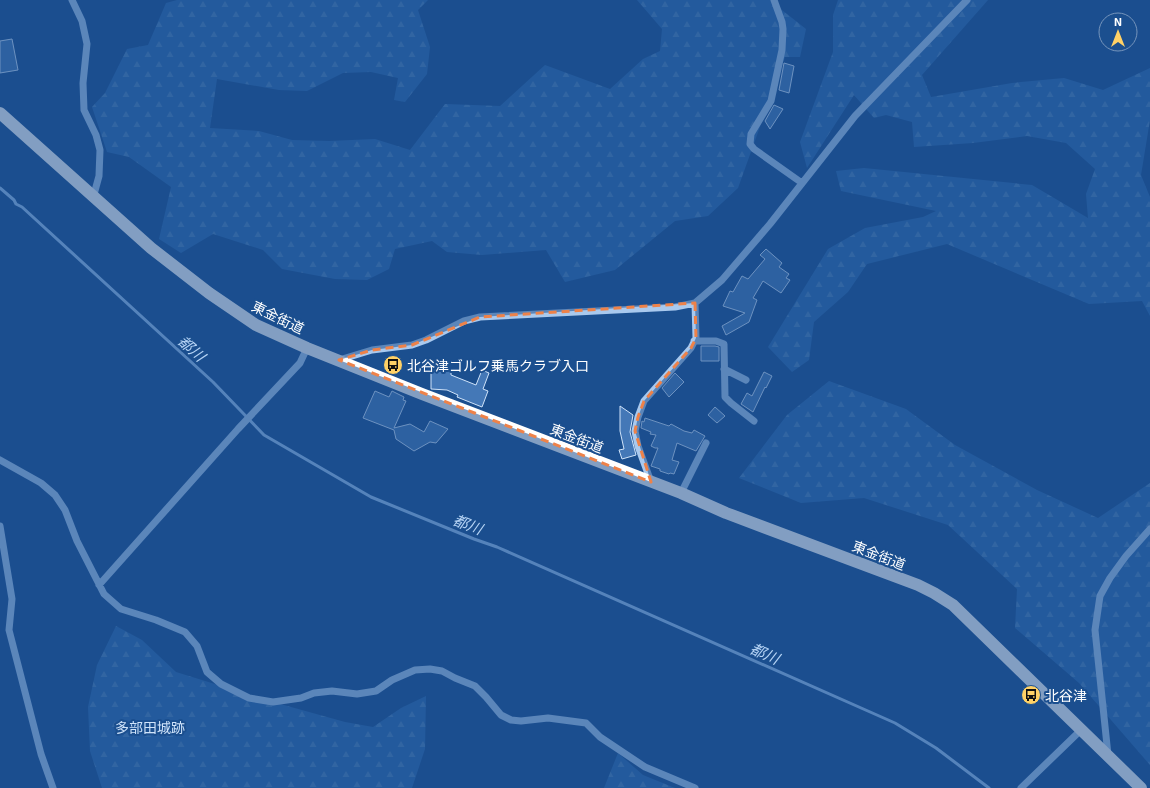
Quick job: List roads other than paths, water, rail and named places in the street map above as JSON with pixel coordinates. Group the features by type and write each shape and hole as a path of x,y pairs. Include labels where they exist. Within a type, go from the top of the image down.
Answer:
{"highway":[{"name":"東金街道","path":"0,113 150,248 215,297 256,325 307,348 422,394 681,493 726,513 904,580 934,593 953,605 1141,788"}],"street":[{"path":"72,0 82,21 87,44 83,83 84,110 96,135 100,150 99,176 93,198"},
{"path":"774,0 782,22 782,50 771,101 751,134 750,144 754,150 802,183"},
{"path":"339,360 372,350 412,345 464,322 480,317 675,307 695,303 722,280 770,224 855,116 967,0"},
{"path":"651,482 638,446 635,431 638,417 644,401 665,376 683,358 691,348 696,338 695,303"},
{"path":"694,341 716,341 724,344 724,397 754,421"},
{"path":"99,585 238,429 300,363 307,348"},
{"path":"724,369 746,380"},
{"path":"681,493 706,443"},
{"path":"0,460 41,483 55,495 65,510 77,541 104,594 121,609 156,620 185,632 197,646 207,672 221,684 249,698 273,702 301,698 314,693 332,691 357,694 376,691 392,680 415,670 430,669 442,671 475,686 501,715 511,720 521,721 548,718 586,723 600,737 645,767 695,788"},
{"path":"0,526 12,599 9,630 41,754 53,788"},
{"path":"1108,756 1095,630 1100,596 1110,578 1126,556 1150,529"},
{"path":"1021,788 1081,730"}],"waterway":[{"name":"都川","path":"0,188 213,382 264,435 371,497 497,547 895,723 936,748 989,788"}],"place":[{"name":"北谷津ゴルフ乗馬クラブ入口","path":"393,365"},
{"name":"北谷津","path":"1031,695"}],"park label":[{"name":"多部田城跡","path":"150,727"}]}
